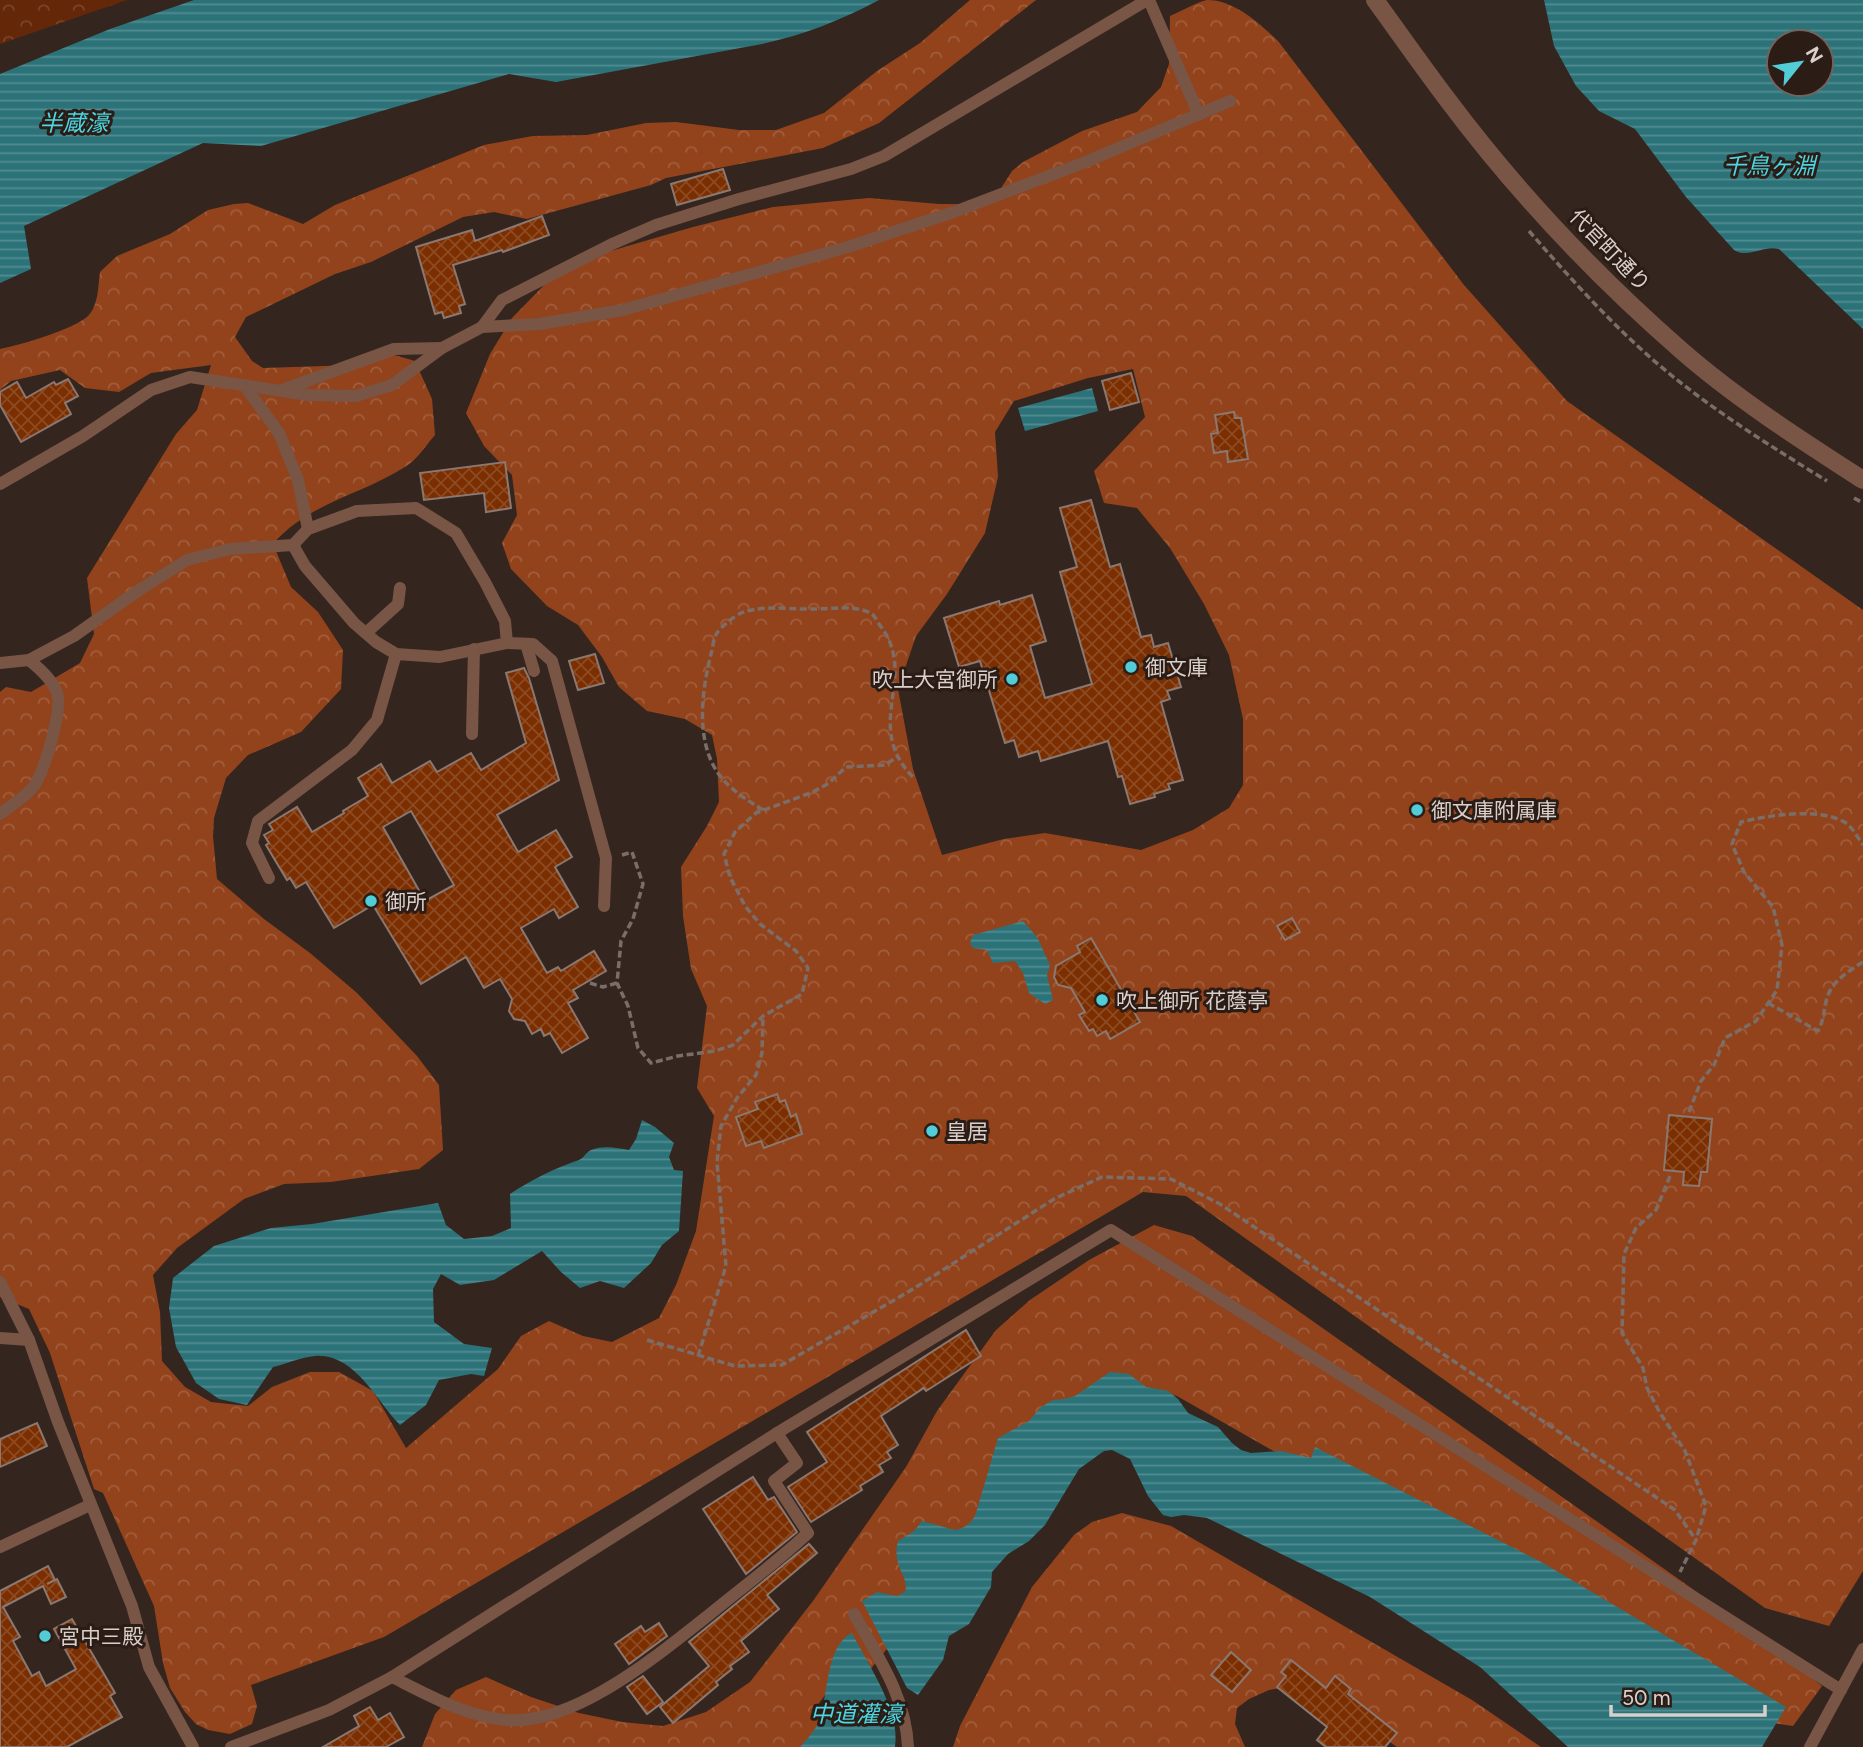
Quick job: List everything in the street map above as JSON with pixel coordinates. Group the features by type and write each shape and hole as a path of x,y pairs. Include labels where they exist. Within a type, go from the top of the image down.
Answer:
{"street":[{"name":"代官町通り","path":"1375,0 1448,100 1500,165 1563,235 1640,312 1683,352 1739,396 1863,480"}],"lane":[{"path":"482,327 502,300 623,239 656,225 851,169 884,156 1148,0 1199,115"},
{"path":"2,480 83,436 150,390 190,377 308,394 356,396 392,385 442,348 482,327 539,324 624,310 848,247 954,212 1083,163 1230,101"},
{"path":"282,391 394,349 442,348"},
{"path":"244,385 279,433 298,480 308,529"},
{"path":"0,663 29,660 74,636 187,560 230,549 293,545 308,529 357,512 416,508 456,533 505,621 508,643"},
{"path":"293,545 305,566 354,623 396,654 440,657 508,643 533,644 552,661 606,858 604,905"},
{"path":"366,634 398,604 400,588"},
{"path":"526,644 534,671"},
{"path":"472,734 474,649"},
{"path":"269,878 252,843 258,821 352,750 377,720 396,654"},
{"path":"0,814 34,786 48,751 57,716 58,693 44,673 29,660"},
{"path":"230,1747 329,1710 392,1678 777,1433 1111,1230 1841,1689"},
{"path":"0,1283 29,1340 90,1505 132,1606 149,1667 193,1747"},
{"path":"0,1338 29,1340"},
{"path":"392,1678 458,1709 507,1720 550,1716 628,1678 772,1566 808,1533 774,1481 797,1463 777,1433"},
{"path":"0,1547 90,1505"},
{"path":"854,1614 890,1679 907,1723 908,1747"},
{"path":"1810,1747 1863,1649"}],"path":[{"path":"763,810 736,793 717,772 707,746 702,719 709,661 716,634 739,614 767,608 849,608 872,614 892,643 896,668 889,733 897,757 913,777"},
{"path":"606,858 632,852 643,884 633,919 621,942 617,983 628,1006 638,1048 651,1063 733,1045 763,1016 802,994 808,968 796,951 760,924 745,905 730,877 724,854 735,832 756,813 813,792 846,767 885,765 897,757"},
{"path":"1689,1112 1700,1081 1714,1065 1725,1038 1756,1021 1777,990 1782,945 1773,907 1744,872 1732,844 1741,822 1769,816 1826,814 1848,824 1863,845"},
{"path":"1768,1003 1818,1031 1825,1017 1828,997 1842,975 1863,962"},
{"path":"590,983 603,987 617,983"},
{"path":"698,1356 726,1266 717,1162 721,1126 737,1098 756,1075 762,1054 763,1016"},
{"path":"1670,1176 1656,1210 1636,1228 1625,1254 1622,1333 1643,1368 1647,1388 1660,1413 1685,1451 1706,1506 1696,1540 1674,1584"},
{"path":"647,1340 735,1366 782,1366 913,1289 1054,1199 1102,1177 1171,1179 1220,1204 1675,1510 1696,1540"}],"green space":[{"path":"0,0 127,0 0,44"},
{"path":"970,0 1036,0 879,123 823,148 666,178 651,185 527,219 494,212 463,217 371,262 335,274 246,317 235,337 252,361 263,368 354,365 391,354 415,361 432,399 435,435 413,460 388,477 302,519 273,544 291,587 318,612 343,650 341,689 301,732 248,755 226,778 214,818 213,836 217,879 357,993 417,1056 439,1085 443,1150 419,1169 331,1182 284,1184 244,1199 177,1248 153,1275 160,1312 162,1361 185,1387 211,1402 248,1406 272,1387 310,1372 339,1372 373,1391 406,1448 498,1369 521,1336 549,1321 583,1336 612,1342 659,1318 676,1285 696,1231 714,1116 697,1088 707,1006 691,969 683,916 681,867 719,802 717,759 712,735 685,719 647,711 619,687 602,657 578,625 547,606 511,569 502,543 517,515 512,475 484,446 466,413 490,354 512,318 550,279 590,257 773,207 869,198 939,204 991,204 1012,171 1023,162 1082,131 1137,112 1161,87 1169,64 1170,16 1202,1 1217,1 1237,8 1278,41 1464,285 1567,401 1863,610 1863,1571 1829,1626 1765,1608 1186,1196 1143,1192 384,1637 251,1685 257,1706 252,1724 230,1734 208,1730 196,1724 185,1712 170,1688 154,1606 103,1493 94,1489 50,1353 29,1309 0,1297 0,692 6,687 31,692 80,663 94,634 87,578 176,434 197,410 211,365 151,373 119,392 85,388 60,370 11,381 0,390 0,349 47,336 82,320 95,305 100,272 117,256 170,234 208,210 248,203 303,224 335,205 484,145 533,136 587,135 646,123 676,122 739,130 776,130 824,113 877,71 920,43","holes":["1133,369 1145,417 1094,471 1104,503 1137,508 1170,548 1204,604 1229,655 1243,719 1243,785 1229,808 1193,830 1141,850 1045,833 1004,839 942,855 913,769 898,689 916,636 947,594 985,533 998,477 995,432 1014,401 1088,378","1091,938 1140,1022 1111,1039 1106,1031 1097,1036 1093,1029 1089,1031 1080,1015 1085,1012 1070,986 1062,987 1054,977 1056,966 1080,952 1077,946","1669,1116 1712,1119 1707,1172 1701,1172 1699,1186 1683,1185 1684,1172 1664,1169"]},
{"path":"1154,1225 1192,1236 1721,1609 1822,1686 1793,1726 1765,1722 1354,1497 1177,1396 1126,1382 895,1639 856,1687 835,1682 819,1703 823,1737 811,1747 422,1747 435,1714 456,1690 486,1677 531,1697 579,1713 622,1722 663,1726 706,1712 750,1682 813,1601 906,1467 937,1411 996,1330 1030,1300 1089,1260"},
{"path":"1122,1513 1171,1526 1472,1700 1541,1747 1397,1747 1325,1697 1294,1686 1269,1690 1237,1708 1235,1724 1245,1747 953,1747 960,1726 1032,1587 1074,1535 1092,1522"}],"water":[{"name":"半蔵濠","path":"194,0 879,0 822,26 762,44 556,82 509,74 261,146 203,143 24,226 31,269 0,283 0,74 110,29"},
{"name":"千鳥ヶ淵","path":"1544,0 1863,0 1863,329 1779,249 1750,253 1734,250 1686,197 1635,129 1599,111 1576,86 1554,46"},
{"path":"1092,388 1098,411 1025,431 1018,408"},
{"path":"1023,921 1037,937 1050,965 1047,975 1053,1000 1045,1004 1029,993 1023,973 1015,961 993,963 987,950 973,948 970,943 973,935"},
{"path":"642,1120 674,1143 669,1157 674,1170 683,1171 679,1231 662,1245 651,1263 624,1288 600,1281 580,1288 542,1251 494,1280 460,1285 441,1274 433,1289 434,1322 464,1344 492,1348 484,1376 471,1374 439,1380 426,1405 400,1425 364,1380 342,1362 329,1357 315,1356 273,1367 247,1405 219,1399 196,1383 176,1347 169,1308 173,1278 214,1246 271,1228 312,1224 438,1203 446,1225 464,1239 492,1236 511,1228 510,1194 543,1175 581,1159 596,1148 629,1150"},
{"path":"1110,1372 1129,1374 1146,1387 1168,1391 1188,1413 1218,1427 1241,1450 1251,1453 1281,1451 1311,1458 1315,1447 1543,1563 1786,1707 1762,1747 1568,1747 1480,1667 1370,1597 1207,1518 1163,1515 1148,1496 1130,1459 1112,1450 1104,1451 1079,1469 1045,1525 1029,1541 1008,1554 992,1572 991,1587 969,1624 949,1636 943,1660 918,1695 907,1688 862,1601 877,1592 897,1596 905,1592 905,1581 897,1558 898,1541 914,1531 922,1521 955,1530 971,1521 975,1516 998,1438 1029,1421 1041,1407 1053,1400 1075,1396"},
{"name":"中道灌濠","path":"852,1633 888,1704 896,1733 895,1747 800,1747 819,1721 832,1660 837,1649 843,1639"}],"building":[{"path":"723,169 730,190 677,205 671,184"},
{"path":"542,216 549,235 503,252 502,250 453,265 465,304 459,306 461,313 444,318 442,312 435,314 416,247 472,230 475,241"},
{"path":"1131,373 1139,402 1110,410 1102,381"},
{"path":"68,379 78,396 65,403 71,414 21,442 0,405 0,392 17,382 26,398 54,382 56,385"},
{"path":"1234,412 1235,418 1241,418 1248,459 1228,462 1227,451 1214,453 1211,434 1218,433 1215,415"},
{"path":"505,462 511,508 486,512 484,493 424,500 420,473"},
{"path":"1091,500 1110,567 1120,564 1141,637 1151,635 1154,647 1168,643 1181,687 1167,691 1170,699 1161,702 1183,780 1168,784 1170,789 1154,794 1155,797 1130,804 1122,776 1118,777 1108,741 1041,761 1038,751 1019,757 1014,740 1005,743 980,661 959,667 944,618 999,601 1000,605 1032,595 1046,641 1030,646 1045,698 1092,684 1060,572 1077,567 1060,508"},
{"path":"595,654 604,683 578,690 569,661"},
{"name":"御所","path":"524,668 529,678 559,780 497,815 518,852 556,830 572,857 555,867 578,907 559,918 554,909 521,928 547,973 558,967 561,971 594,951 606,971 573,990 578,998 568,1003 588,1038 562,1053 550,1033 544,1036 541,1029 532,1034 525,1021 514,1019 509,1011 512,999 500,979 484,988 466,957 421,984 373,905 334,928 306,882 296,888 290,878 287,880 266,845 269,843 264,835 273,830 269,824 297,807 312,832 344,813 343,811 368,796 358,778 381,764 392,783 430,761 437,772 471,753 481,770 526,743 506,673","holes":["411,811 454,885 425,901 383,827"]},
{"path":"1292,918 1300,932 1285,940 1277,926"},
{"name":"吹上御所 花蔭亭","path":"1091,938 1140,1022 1110,1039 1106,1031 1097,1036 1093,1029 1089,1031 1079,1015 1085,1012 1071,988 1058,985 1054,977 1056,966 1080,952 1077,946"},
{"path":"777,1094 780,1102 785,1100 791,1117 796,1114 802,1134 764,1148 761,1141 746,1146 736,1117 758,1109 755,1102"},
{"path":"1669,1115 1712,1119 1707,1172 1701,1172 1699,1186 1683,1185 1684,1172 1664,1170"},
{"path":"966,1330 981,1356 881,1416 898,1445 887,1452 891,1458 879,1465 883,1472 860,1486 862,1490 811,1522 788,1487 827,1462 807,1432"},
{"path":"37,1423 47,1446 0,1467 0,1439"},
{"path":"753,1477 768,1500 774,1497 797,1532 746,1574 703,1509"},
{"path":"809,1544 817,1553 767,1595 779,1609 741,1641 749,1652 730,1666 732,1669 716,1682 718,1685 673,1723 660,1707 709,1666 689,1642"},
{"name":"宮中三殿","path":"48,1566 55,1580 57,1579 66,1597 51,1604 43,1586 3,1607 20,1637 13,1641 32,1676 39,1672 46,1686 76,1669 54,1629 72,1619 115,1693 110,1696 122,1717 67,1747 0,1747 0,1591"},
{"path":"659,1623 667,1636 629,1664 615,1644 641,1626 645,1632"},
{"path":"1231,1652 1251,1670 1232,1692 1211,1675"},
{"path":"1291,1660 1326,1688 1335,1676 1351,1689 1348,1694 1397,1733 1385,1747 1326,1747 1317,1740 1327,1727 1277,1687 1286,1676 1281,1672"},
{"path":"643,1676 663,1702 647,1714 627,1687"},
{"path":"370,1707 378,1720 390,1713 404,1737 386,1747 323,1747 359,1726 354,1716"}],"place":[{"name":"御文庫","path":"1131,667"},
{"name":"吹上大宮御所","path":"1012,679"},
{"name":"御文庫附属庫","path":"1417,810"},
{"name":"御所","path":"371,901"},
{"name":"吹上御所 花蔭亭","path":"1102,1000"},
{"name":"皇居","path":"932,1131"},
{"name":"宮中三殿","path":"45,1636"}]}
